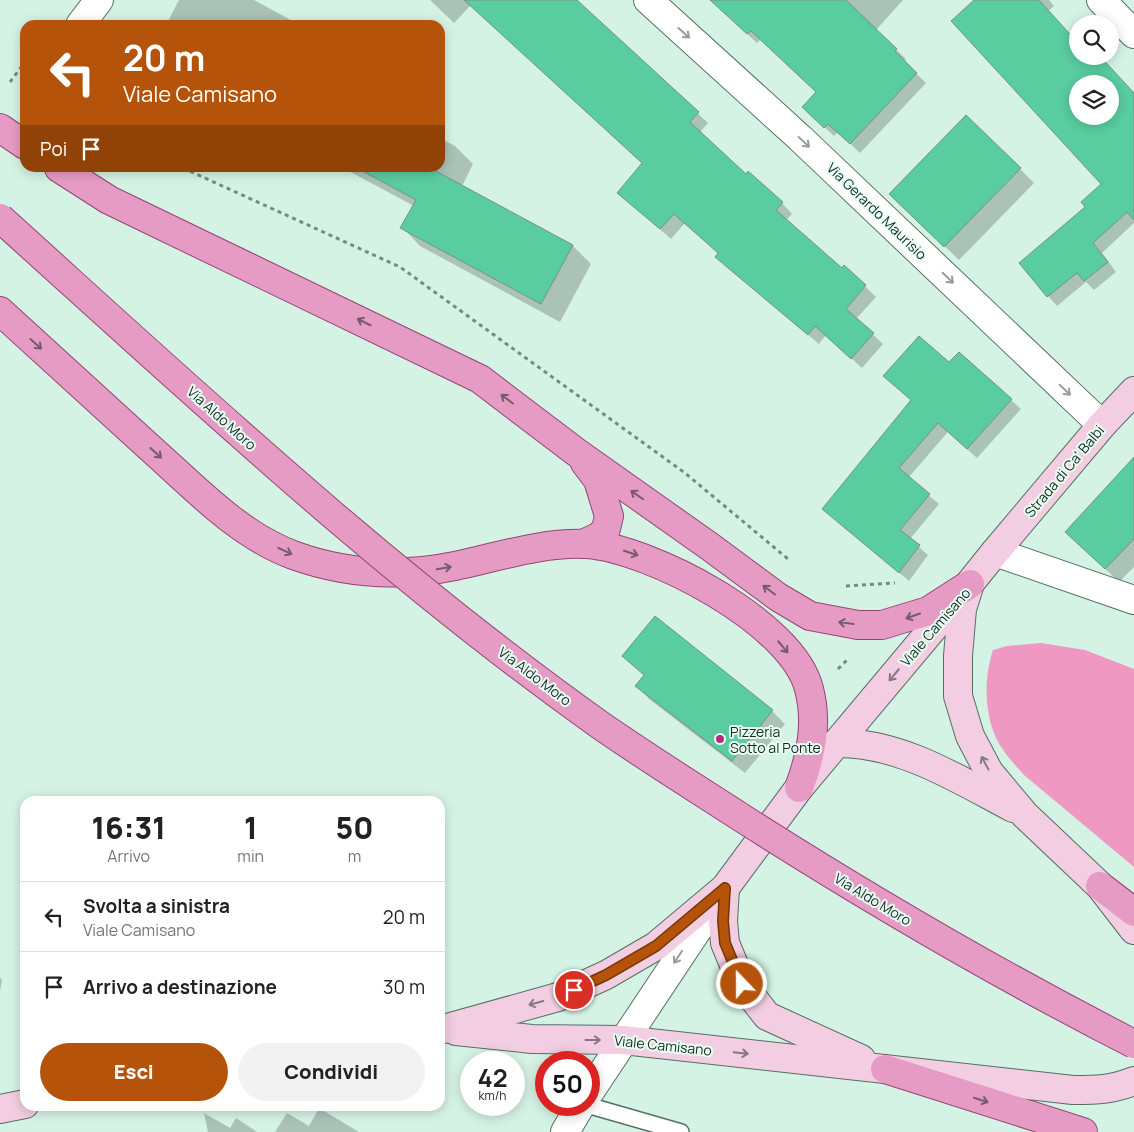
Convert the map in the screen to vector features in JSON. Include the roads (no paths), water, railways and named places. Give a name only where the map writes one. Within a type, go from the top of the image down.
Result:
[{"type":"main road","points":[[0,128],[20,142]]},
{"type":"main road","points":[[65,172],[109,200],[480,379],[576,452],[710,546],[778,598],[810,616],[858,625],[882,625],[928,611],[970,584]]},
{"type":"main road","name":"Via Aldo Moro","points":[[0,218],[301,490],[420,587],[599,724],[670,772],[802,856],[900,915],[1048,999],[1134,1044]]},
{"type":"main road","points":[[0,311],[204,497],[247,530],[289,553],[317,563],[352,570],[388,573],[424,572],[554,546],[583,544],[609,546],[636,554],[672,570],[722,598],[753,618],[774,636],[801,671],[809,686],[813,721],[812,746],[799,788]]},
{"type":"main road","name":"Strada di Ca' Balbi","points":[[970,584],[1102,425],[1134,392]]},
{"type":"main road","points":[[576,452],[598,480],[608,516],[606,529],[600,536],[583,544]]},
{"type":"main road","name":"Viale Camisano","points":[[445,1029],[558,997],[606,975],[656,946],[725,888],[799,788],[970,584]]},
{"type":"main road","name":"Viale Camisano","points":[[970,584],[962,609],[958,656],[958,696],[970,736],[989,772],[1025,815],[1100,886],[1134,930]]},
{"type":"main road","name":"Viale Camisano","points":[[836,743],[854,743],[888,749],[954,776],[1025,815]]},
{"type":"main road","points":[[1100,886],[1134,912]]},
{"type":"main road","name":"Viale Camisano","points":[[725,888],[723,921],[725,943],[742,984],[767,1016],[885,1069]]},
{"type":"main road","name":"Viale Camisano","points":[[445,1030],[532,1039],[623,1040],[1073,1090],[1103,1090],[1116,1088],[1134,1081]]},
{"type":"main road","points":[[885,1069],[1083,1132]]},
{"type":"main road","points":[[0,1109],[20,1105]]},
{"type":"street","points":[[84,20],[99,0]]},
{"type":"street","name":"Via Gerardo Maurisio","points":[[648,0],[800,138],[1102,425]]},
{"type":"street","points":[[1101,0],[1134,34]]},
{"type":"street","points":[[995,552],[1134,600]]},
{"type":"street","points":[[600,1076],[725,888]]},
{"type":"street","points":[[565,1132],[574,1116]]},
{"type":"lane","points":[[600,1109],[681,1132]]},
{"type":"place","name":"Pizzeria Sotto al Ponte","points":[[720,739]]}]
